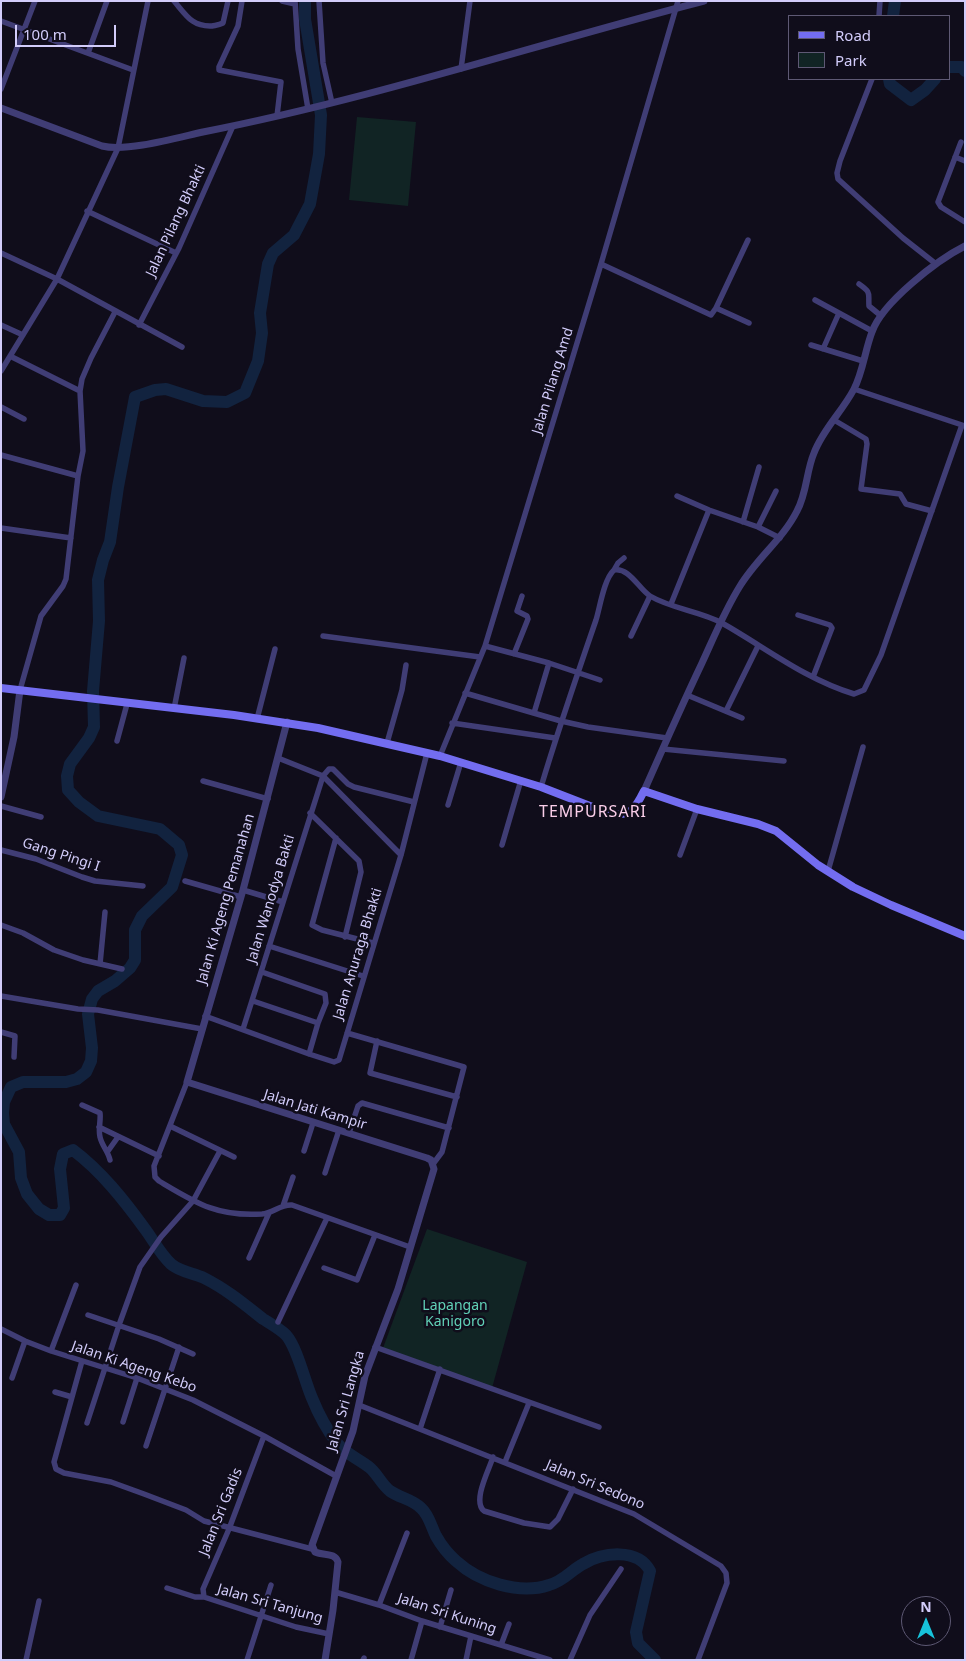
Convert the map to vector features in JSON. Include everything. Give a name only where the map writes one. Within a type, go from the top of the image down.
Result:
[{"type":"main road","points":[[1,688],[287,722],[440,756],[542,786],[608,813],[619,815],[633,810],[644,791],[697,809],[758,824],[776,831],[828,871],[877,899],[965,936]]},
{"type":"street","points":[[1,89],[35,1]]},
{"type":"street","points":[[88,53],[107,1]]},
{"type":"street","points":[[1,371],[57,279],[116,148],[148,1]]},
{"type":"street","points":[[174,1],[191,21],[204,26],[220,25],[223,23],[228,1]]},
{"type":"street","points":[[242,1],[238,26],[219,70],[221,72],[281,82],[277,116]]},
{"type":"street","points":[[282,1],[295,3],[298,49],[310,108]]},
{"type":"street","points":[[319,1],[323,63],[330,103]]},
{"type":"street","points":[[461,69],[470,1]]},
{"type":"street","points":[[1,108],[102,146],[116,148],[233,126],[330,103],[461,69],[676,5],[704,1]]},
{"type":"street","points":[[879,15],[880,1]]},
{"type":"street","name":"Jalan Pilang Amd","points":[[440,756],[485,646],[601,264],[676,5]]},
{"type":"street","points":[[1,20],[133,70]]},
{"type":"street","points":[[872,80],[840,161],[837,173],[838,179],[936,264]]},
{"type":"street","name":"Jalan Pilang Bhakti","points":[[139,325],[176,253],[233,126]]},
{"type":"street","points":[[961,142],[938,202],[941,207],[965,222]]},
{"type":"street","points":[[955,157],[965,160]]},
{"type":"street","points":[[87,211],[176,253]]},
{"type":"street","points":[[601,264],[666,293],[708,315],[714,314],[748,240]]},
{"type":"street","points":[[644,791],[720,622],[747,576],[780,538],[798,510],[817,445],[854,389],[872,331],[880,315],[936,264],[965,246]]},
{"type":"street","points":[[1,253],[57,279],[182,347]]},
{"type":"street","points":[[859,284],[869,292],[869,306],[880,315]]},
{"type":"street","points":[[815,300],[872,331]]},
{"type":"street","points":[[716,308],[749,323]]},
{"type":"street","points":[[1,797],[14,737],[20,690],[41,616],[65,581],[84,442],[80,390],[84,372],[115,312]]},
{"type":"street","points":[[823,348],[840,313]]},
{"type":"street","points":[[1,325],[23,335]]},
{"type":"street","points":[[811,345],[863,361]]},
{"type":"street","points":[[10,356],[80,390]]},
{"type":"street","points":[[614,570],[621,570],[627,574],[650,596],[720,622],[788,665],[854,694],[862,692],[867,687],[882,655],[932,510],[964,425],[854,389]]},
{"type":"street","points":[[1,407],[24,419]]},
{"type":"street","points":[[834,420],[866,439],[861,489],[900,494],[906,504],[932,510]]},
{"type":"street","points":[[1,455],[78,476]]},
{"type":"street","points":[[743,522],[759,466]]},
{"type":"street","points":[[758,527],[776,492]]},
{"type":"street","points":[[676,496],[758,527],[780,538]]},
{"type":"street","points":[[671,604],[709,510]]},
{"type":"street","points":[[1,528],[71,538]]},
{"type":"street","points":[[542,786],[555,738],[609,577],[624,558]]},
{"type":"street","points":[[514,654],[528,619],[527,616],[517,610],[522,596]]},
{"type":"street","points":[[631,636],[650,596]]},
{"type":"street","points":[[798,615],[830,625],[832,628],[813,677]]},
{"type":"street","points":[[322,636],[480,657]]},
{"type":"street","points":[[485,646],[600,680]]},
{"type":"street","points":[[726,711],[758,646]]},
{"type":"street","points":[[257,718],[275,649]]},
{"type":"street","points":[[174,709],[184,658]]},
{"type":"street","points":[[534,714],[549,664]]},
{"type":"street","points":[[386,743],[402,690],[406,665]]},
{"type":"street","points":[[465,693],[561,721],[588,727],[667,738]]},
{"type":"street","points":[[686,695],[742,718]]},
{"type":"street","points":[[117,742],[127,704]]},
{"type":"street","name":"Jalan Ki Ageng Pemanahan","points":[[186,1082],[242,894],[287,722]]},
{"type":"street","points":[[452,723],[555,738]]},
{"type":"street","points":[[828,871],[863,747]]},
{"type":"street","points":[[664,749],[784,761]]},
{"type":"street","name":"Jalan Anuraga Bhakti","points":[[309,1054],[334,1062],[339,1060],[400,855],[427,753]]},
{"type":"street","points":[[278,758],[323,776],[400,855]]},
{"type":"street","points":[[448,805],[461,762]]},
{"type":"street","points":[[323,776],[329,769],[333,769],[348,784],[354,787],[414,802]]},
{"type":"street","name":"Jalan Wanodya Bakti","points":[[244,1029],[323,776]]},
{"type":"street","points":[[502,845],[521,780]]},
{"type":"street","points":[[203,781],[268,799]]},
{"type":"street","points":[[1,806],[41,817]]},
{"type":"street","points":[[680,855],[697,809]]},
{"type":"street","points":[[310,813],[359,861],[361,868],[345,937]]},
{"type":"street","points":[[336,838],[312,923],[316,928],[373,944]]},
{"type":"street","name":"Gang Pingi I","points":[[1,850],[36,859],[95,881],[143,886]]},
{"type":"street","points":[[185,881],[283,902]]},
{"type":"street","points":[[100,964],[105,912]]},
{"type":"street","points":[[1,925],[23,933],[54,950],[122,969]]},
{"type":"street","points":[[269,946],[363,976]]},
{"type":"street","points":[[205,1016],[309,1054],[327,1001],[326,995],[324,992],[262,972]]},
{"type":"street","points":[[1,996],[202,1028]]},
{"type":"street","points":[[253,1001],[318,1023]]},
{"type":"street","points":[[1,1032],[15,1036],[14,1057]]},
{"type":"street","points":[[347,1033],[464,1067],[440,1157],[433,1164]]},
{"type":"street","points":[[378,1042],[369,1071],[371,1074],[457,1097]]},
{"type":"street","points":[[186,1082],[154,1166],[155,1177],[206,1208],[228,1213],[270,1213],[283,1206],[297,1207],[410,1247]]},
{"type":"street","name":"Jalan Jati Kampir","points":[[186,1082],[427,1158],[433,1164]]},
{"type":"street","points":[[348,1133],[358,1106],[362,1103],[449,1128]]},
{"type":"street","points":[[82,1105],[100,1113],[101,1141],[108,1151],[110,1160]]},
{"type":"street","points":[[304,1151],[312,1123]]},
{"type":"street","points":[[170,1126],[234,1157]]},
{"type":"street","points":[[99,1127],[118,1138],[159,1156]]},
{"type":"street","points":[[325,1173],[339,1130]]},
{"type":"street","points":[[108,1151],[118,1138]]},
{"type":"street","points":[[87,1423],[140,1267],[161,1237],[193,1201],[220,1151]]},
{"type":"street","name":"Jalan Sri Langka","points":[[312,1550],[313,1541],[349,1442],[365,1376],[396,1295],[433,1173],[433,1164]]},
{"type":"street","points":[[283,1206],[293,1177]]},
{"type":"street","points":[[249,1258],[270,1213]]},
{"type":"street","points":[[278,1322],[327,1218]]},
{"type":"street","points":[[324,1268],[357,1280],[375,1235]]},
{"type":"street","points":[[51,1351],[76,1285]]},
{"type":"street","points":[[88,1315],[179,1347],[193,1354]]},
{"type":"street","name":"Jalan Ki Ageng Kebo","points":[[1,1330],[51,1351],[137,1378],[193,1400],[264,1436],[336,1476]]},
{"type":"street","points":[[12,1378],[25,1341]]},
{"type":"street","points":[[375,1346],[599,1427]]},
{"type":"street","points":[[146,1446],[179,1347]]},
{"type":"street","points":[[82,1361],[54,1462],[56,1469],[64,1473],[111,1482],[186,1510],[204,1521],[229,1529],[260,1535],[320,1554],[332,1555],[337,1559],[338,1566],[325,1660]]},
{"type":"street","points":[[420,1429],[440,1370]]},
{"type":"street","points":[[123,1422],[137,1378]]},
{"type":"street","points":[[55,1392],[72,1398]]},
{"type":"street","points":[[505,1462],[529,1403]]},
{"type":"street","name":"Jalan Sri Sedono","points":[[359,1405],[644,1519],[724,1569],[726,1577],[724,1591],[698,1660]]},
{"type":"street","name":"Jalan Sri Gadis","points":[[204,1597],[203,1590],[229,1529],[264,1436]]},
{"type":"street","points":[[493,1458],[479,1499],[480,1506],[484,1511],[550,1527],[558,1519],[573,1489]]},
{"type":"street","points":[[379,1604],[407,1533]]},
{"type":"street","points":[[570,1660],[590,1615],[621,1569]]},
{"type":"street","points":[[247,1660],[270,1585]]},
{"type":"street","name":"Jalan Sri Tanjung","points":[[167,1588],[195,1597],[204,1597],[296,1627],[330,1634]]},
{"type":"street","points":[[440,1627],[450,1590]]},
{"type":"street","name":"Jalan Sri Kuning","points":[[335,1592],[379,1604],[440,1627],[548,1659]]},
{"type":"street","points":[[26,1660],[39,1601]]},
{"type":"street","points":[[411,1660],[422,1621]]},
{"type":"street","points":[[501,1645],[509,1624]]},
{"type":"street","points":[[466,1660],[471,1636]]},
{"type":"green space","points":[[357,117],[416,122],[408,206],[349,200]]},
{"type":"green space","name":"Lapangan Kanigoro","points":[[427,1229],[527,1262],[492,1388],[383,1348]]},
{"type":"waterway","points":[[305,1],[305,19],[321,115],[319,154],[310,204],[294,235],[273,253],[268,264],[260,313],[262,333],[258,361],[245,393],[227,402],[203,401],[166,389],[155,390],[135,397],[110,542],[98,580],[99,621],[93,691],[94,727],[89,738],[70,764],[67,776],[68,790],[79,802],[98,816],[160,829],[179,845],[182,855],[172,887],[142,916],[135,930],[135,960],[130,968],[115,981],[98,991],[92,999],[88,1014],[92,1048],[91,1061],[86,1072],[77,1079],[66,1082],[23,1082],[11,1087],[4,1102],[4,1124],[19,1152],[21,1178],[27,1194],[39,1209],[49,1215],[60,1215],[64,1208],[60,1169],[63,1154],[73,1150],[112,1186],[171,1264],[220,1287],[286,1335],[297,1356],[317,1410],[337,1443],[372,1469],[390,1491],[421,1508],[428,1517],[442,1546],[465,1568],[500,1585],[537,1588],[554,1583],[583,1564],[600,1557],[620,1554],[637,1559],[644,1564],[650,1571],[636,1632],[638,1643],[655,1660]]},
{"type":"waterway","points":[[893,15],[895,1]]},
{"type":"waterway","points":[[951,67],[962,67],[965,71]]},
{"type":"waterway","points":[[889,80],[890,84],[911,100],[925,90],[934,80]]},
{"type":"district","name":"TEMPURSARI","points":[[593,812]]}]
